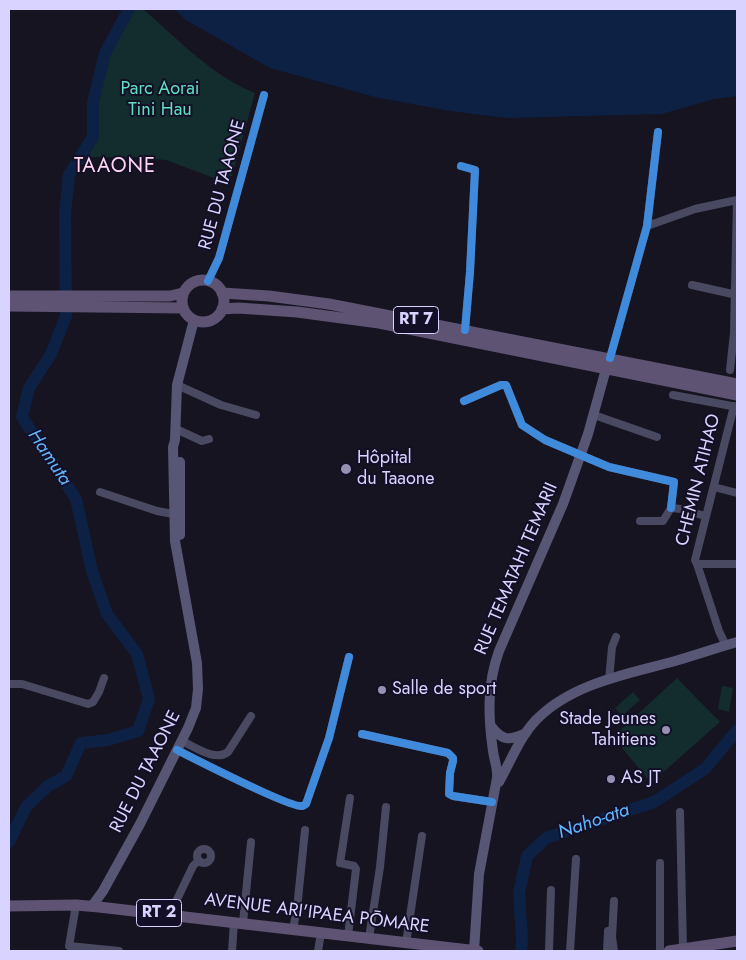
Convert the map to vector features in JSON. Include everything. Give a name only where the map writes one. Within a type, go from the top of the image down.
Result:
[{"type":"main road","points":[[9,296],[71,301],[170,296],[183,293],[192,283],[200,280],[216,285],[222,293],[224,301],[222,309],[211,320],[201,322],[194,320],[186,314],[183,308],[183,293]]},
{"type":"main road","name":"RT 7","points":[[222,293],[329,304],[464,330],[737,394]]},
{"type":"main road","points":[[9,306],[55,301]]},
{"type":"main road","points":[[71,301],[183,308]]},
{"type":"main road","name":"RT 7","points":[[222,309],[238,308],[296,312],[357,319],[608,364],[737,384]]},
{"type":"main road","name":"RUE DU TAAONE","points":[[92,906],[103,891],[140,824],[180,745],[196,708],[198,689],[197,664],[175,541],[177,515],[173,447],[176,429],[177,385],[194,320]]},
{"type":"main road","name":"RUE TEMATAHI TEMARII","points":[[474,951],[479,874],[497,771],[493,753],[489,694],[495,660],[551,534],[581,456],[608,364]]},
{"type":"main road","points":[[494,789],[526,733],[536,720],[564,698],[609,680],[737,642]]},
{"type":"main road","points":[[491,726],[499,735],[507,739],[526,733]]},
{"type":"main road","points":[[497,771],[511,747],[526,733]]},
{"type":"main road","name":"RT 2","points":[[9,906],[92,906]]},
{"type":"main road","name":"AVENUE ARI'IPAEA PŌMARE","points":[[92,906],[368,938],[393,946],[406,943],[478,951]]},
{"type":"main road","points":[[669,951],[714,948],[737,941]]},
{"type":"street","name":"RUE DU TAAONE","points":[[208,281],[219,258],[264,96]]},
{"type":"street","name":"RUE TEMATAHI TEMARII","points":[[608,364],[647,226],[658,132]]},
{"type":"street","points":[[461,166],[475,170],[470,272],[464,330]]},
{"type":"street","points":[[647,226],[694,208],[737,200],[736,295],[730,370]]},
{"type":"street","points":[[692,285],[736,295]]},
{"type":"street","points":[[177,385],[216,403],[256,415]]},
{"type":"street","points":[[464,401],[501,385],[506,385],[522,425],[545,440],[609,467],[674,482],[671,508],[663,521],[640,522]]},
{"type":"street","name":"CHEMIN ATIHAO","points":[[674,394],[736,406],[695,560],[726,646]]},
{"type":"street","points":[[594,415],[658,437]]},
{"type":"street","points":[[176,429],[202,441],[209,439]]},
{"type":"street","points":[[714,487],[737,493]]},
{"type":"street","points":[[100,492],[157,511],[177,515]]},
{"type":"street","points":[[671,508],[706,516]]},
{"type":"street","points":[[698,564],[737,564]]},
{"type":"street","points":[[609,680],[612,647],[616,637]]},
{"type":"street","points":[[180,745],[272,796],[297,805],[302,806],[306,804],[328,738],[349,657]]},
{"type":"street","points":[[9,684],[22,684],[88,704],[93,702],[104,678]]},
{"type":"street","points":[[180,745],[214,755],[223,755],[228,752],[251,716]]},
{"type":"street","points":[[362,734],[448,753],[453,761],[450,773],[449,794],[492,802]]},
{"type":"street","points":[[348,936],[356,868],[340,863],[350,798]]},
{"type":"street","points":[[368,938],[380,868],[386,807]]},
{"type":"street","points":[[680,812],[683,950]]},
{"type":"street","points":[[293,929],[297,909],[305,830]]},
{"type":"street","points":[[406,943],[422,836]]},
{"type":"street","points":[[232,951],[251,842]]},
{"type":"street","points":[[570,951],[576,859]]},
{"type":"street","points":[[170,914],[193,866],[199,860]]},
{"type":"street","points":[[660,863],[660,951]]},
{"type":"street","points":[[549,951],[551,890]]},
{"type":"street","points":[[607,951],[612,901],[614,951]]},
{"type":"street","points":[[76,905],[69,946],[119,951]]},
{"type":"street","points":[[318,951],[320,933]]},
{"type":"green space","name":"Parc Aorai Tini Hau","points":[[134,9],[143,9],[210,67],[239,86],[255,93],[232,176],[214,178],[166,160],[131,157],[89,157],[110,43]]},
{"type":"green space","name":"Stade Jeunes Tahitiens","points":[[677,678],[720,722],[651,783],[613,737]]},
{"type":"green space","points":[[722,686],[733,688],[729,712],[718,709]]},
{"type":"green space","points":[[633,692],[640,700],[622,716],[615,708]]},
{"type":"water","points":[[174,9],[737,9],[737,96],[714,99],[662,114],[506,118],[450,111],[375,97],[270,68],[186,20]]},
{"type":"waterway","name":"Hamuta","points":[[9,842],[26,807],[48,786],[66,776],[81,743],[108,740],[138,731],[149,699],[137,654],[107,614],[92,571],[76,499],[22,417],[29,388],[51,354],[66,316],[65,213],[69,175],[93,137],[93,102],[105,53],[129,9]]},
{"type":"waterway","name":"Naho-ata","points":[[521,951],[519,893],[527,856],[546,838],[654,802],[705,769],[737,730]]},
{"type":"cycle path","points":[[208,281],[219,258],[264,95]]},
{"type":"cycle path","points":[[610,358],[647,226],[658,132]]},
{"type":"cycle path","points":[[461,166],[475,170],[465,330]]},
{"type":"cycle path","points":[[464,401],[501,385],[506,385],[522,425],[545,440],[609,467],[674,482],[671,508]]},
{"type":"cycle path","points":[[177,750],[262,792],[294,805],[303,806],[306,804],[329,738],[349,657]]},
{"type":"cycle path","points":[[362,734],[448,753],[453,758],[449,794],[492,802]]},
{"type":"place","name":"Hôpital du Taaone","points":[[346,469]]},
{"type":"place","name":"Salle de sport","points":[[382,690]]},
{"type":"place","name":"Stade Jeunes Tahitiens","points":[[666,730]]},
{"type":"place","name":"AS JT","points":[[611,779]]},
{"type":"district","name":"TAAONE","points":[[115,167]]}]
